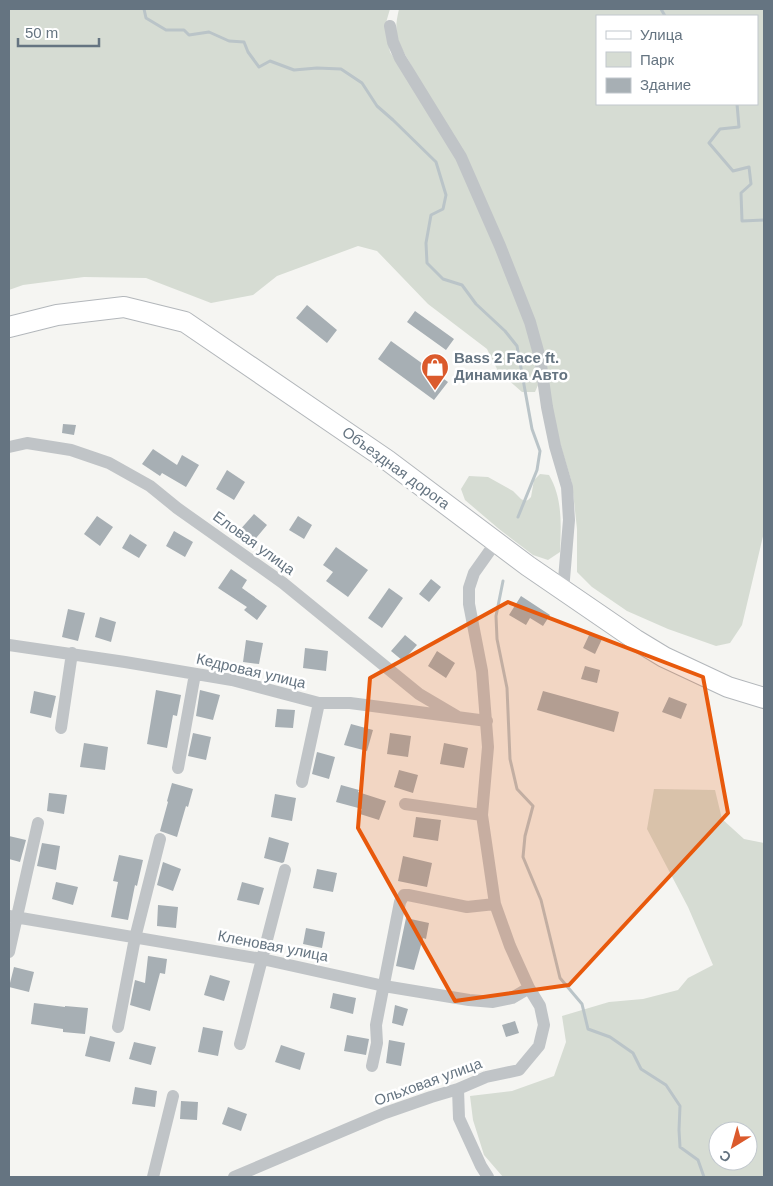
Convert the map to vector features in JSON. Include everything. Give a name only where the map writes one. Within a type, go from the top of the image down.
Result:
[{"type":"main road","name":"Объездная дорога","points":[[9,327],[57,315],[124,306],[185,322],[387,460],[528,566],[636,640],[664,657],[728,687],[764,698]]},
{"type":"street","points":[[390,26],[393,42],[400,58],[461,157],[500,246],[530,322],[540,358],[555,446],[567,487],[569,520],[563,590]]},
{"type":"street","name":"Еловая улица","points":[[9,447],[27,443],[71,450],[109,463],[150,486],[177,508],[282,582],[419,694],[458,717]]},
{"type":"street","name":"Ольховая улица","points":[[234,1177],[263,1171],[385,1113],[486,1077],[519,1070],[539,1046],[544,1025],[540,1006],[529,988],[510,946],[495,904],[482,815],[488,748],[482,671],[469,604],[469,588],[474,573],[496,542]]},
{"type":"street","name":"Кедровая улица","points":[[9,645],[72,653],[232,680],[319,703],[350,703],[486,721]]},
{"type":"street","points":[[61,728],[72,653]]},
{"type":"street","points":[[178,768],[195,674]]},
{"type":"street","points":[[302,782],[319,703]]},
{"type":"street","points":[[405,804],[482,815]]},
{"type":"street","points":[[9,952],[13,917],[38,823]]},
{"type":"street","points":[[118,1027],[135,938],[160,839]]},
{"type":"street","points":[[240,1044],[285,870]]},
{"type":"street","points":[[372,1066],[376,1043],[376,1025],[400,902],[404,895],[467,906],[495,904]]},
{"type":"street","name":"Кленовая улица","points":[[13,917],[262,959],[384,986],[469,1000],[493,1002],[512,998],[529,988]]},
{"type":"street","points":[[458,1088],[459,1118],[488,1177]]},
{"type":"street","points":[[153,1177],[173,1096]]},
{"type":"highlighted area","points":[[508,602],[703,677],[728,813],[569,985],[455,1001],[358,828],[370,678]]},
{"type":"green space","points":[[9,9],[390,9],[385,26],[390,52],[456,153],[523,315],[533,351],[538,385],[535,392],[522,392],[498,371],[487,349],[428,304],[377,251],[358,246],[277,276],[253,295],[211,303],[146,278],[84,277],[23,285],[9,290]]},
{"type":"green space","points":[[399,9],[764,9],[764,532],[742,625],[730,643],[716,646],[668,629],[627,611],[592,587],[577,572],[577,529],[572,483],[556,430],[523,295],[399,43],[396,25]]},
{"type":"green space","points":[[540,474],[549,475],[554,484],[560,512],[560,552],[548,560],[533,555],[499,529],[465,500],[461,489],[469,476],[488,477],[513,491],[525,501],[531,497],[534,480]]},
{"type":"green space","points":[[654,789],[715,790],[722,819],[744,839],[764,843],[764,1177],[503,1177],[484,1155],[473,1120],[470,1096],[512,1091],[554,1076],[566,1042],[562,1016],[609,1002],[643,999],[678,990],[688,978],[713,965],[688,907],[647,829]]},
{"type":"building","points":[[307,305],[337,330],[327,343],[296,318]]},
{"type":"building","points":[[415,311],[454,339],[446,350],[407,322]]},
{"type":"building","points":[[391,341],[448,382],[434,400],[378,359]]},
{"type":"building","points":[[63,424],[76,425],[74,435],[62,433]]},
{"type":"building","points":[[153,449],[177,465],[182,455],[199,465],[186,487],[162,473],[160,476],[142,464]]},
{"type":"building","points":[[227,470],[245,482],[234,500],[216,489]]},
{"type":"building","points":[[254,514],[267,525],[252,543],[238,532]]},
{"type":"building","points":[[97,516],[113,527],[100,546],[84,534]]},
{"type":"building","points":[[298,516],[312,525],[304,539],[289,530]]},
{"type":"building","points":[[174,531],[193,542],[185,557],[166,546]]},
{"type":"building","points":[[130,534],[147,545],[139,558],[122,548]]},
{"type":"building","points":[[336,547],[368,570],[348,597],[326,581],[333,572],[323,565]]},
{"type":"building","points":[[231,569],[247,580],[242,588],[267,606],[257,620],[244,610],[247,607],[218,588]]},
{"type":"building","points":[[431,579],[441,587],[429,602],[419,594]]},
{"type":"building","points":[[389,588],[403,598],[382,628],[368,618]]},
{"type":"building","points":[[521,596],[550,615],[543,626],[530,618],[526,625],[509,615]]},
{"type":"building","points":[[68,609],[85,613],[78,641],[62,637]]},
{"type":"building","points":[[100,617],[116,622],[111,642],[95,637]]},
{"type":"building","points":[[590,633],[602,639],[595,654],[583,648]]},
{"type":"building","points":[[405,635],[417,645],[403,661],[391,651]]},
{"type":"building","points":[[246,640],[263,643],[259,664],[243,662]]},
{"type":"building","points":[[305,648],[328,651],[326,671],[303,668]]},
{"type":"building","points":[[437,651],[455,663],[446,678],[428,666]]},
{"type":"building","points":[[585,666],[600,670],[597,683],[581,679]]},
{"type":"building","points":[[156,690],[181,695],[177,716],[173,715],[167,748],[147,744]]},
{"type":"building","points":[[200,690],[220,695],[213,720],[196,716]]},
{"type":"building","points":[[34,691],[56,696],[51,718],[30,713]]},
{"type":"building","points":[[543,691],[619,712],[614,732],[537,710]]},
{"type":"building","points":[[669,697],[687,704],[681,719],[662,712]]},
{"type":"building","points":[[277,709],[295,710],[293,728],[275,727]]},
{"type":"building","points":[[351,724],[373,730],[367,751],[344,745]]},
{"type":"building","points":[[193,733],[211,737],[206,760],[188,756]]},
{"type":"building","points":[[390,733],[411,736],[408,757],[387,754]]},
{"type":"building","points":[[84,743],[108,747],[105,770],[80,767]]},
{"type":"building","points":[[444,743],[468,748],[464,768],[440,764]]},
{"type":"building","points":[[317,752],[335,757],[329,779],[312,774]]},
{"type":"building","points":[[399,770],[418,775],[413,793],[394,787]]},
{"type":"building","points":[[172,783],[193,789],[177,837],[160,831]]},
{"type":"building","points":[[341,785],[386,801],[379,820],[360,814],[362,809],[336,802]]},
{"type":"building","points":[[49,793],[67,795],[64,814],[47,811]]},
{"type":"building","points":[[275,794],[296,798],[292,821],[271,817]]},
{"type":"building","points":[[416,817],[441,820],[438,841],[413,837]]},
{"type":"building","points":[[9,836],[26,840],[20,862],[9,859]]},
{"type":"building","points":[[269,837],[289,843],[284,862],[264,858]]},
{"type":"building","points":[[42,843],[60,846],[56,870],[37,866]]},
{"type":"building","points":[[119,855],[143,860],[137,886],[135,885],[128,920],[111,917],[118,882],[113,881]]},
{"type":"building","points":[[403,856],[432,863],[427,887],[398,881]]},
{"type":"building","points":[[163,862],[181,869],[173,891],[157,885]]},
{"type":"building","points":[[317,869],[337,873],[333,892],[313,888]]},
{"type":"building","points":[[56,882],[78,887],[73,905],[52,899]]},
{"type":"building","points":[[242,882],[264,888],[259,905],[237,900]]},
{"type":"building","points":[[158,905],[178,907],[176,928],[157,926]]},
{"type":"building","points":[[406,918],[429,923],[426,939],[423,938],[414,970],[396,966]]},
{"type":"building","points":[[306,928],[325,932],[322,948],[303,944]]},
{"type":"building","points":[[148,956],[167,959],[165,974],[160,973],[150,1011],[130,1005],[135,980],[145,983]]},
{"type":"building","points":[[14,967],[34,972],[29,992],[9,987]]},
{"type":"building","points":[[210,975],[230,981],[224,1001],[204,995]]},
{"type":"building","points":[[333,993],[356,998],[353,1014],[330,1008]]},
{"type":"building","points":[[34,1003],[88,1008],[85,1034],[63,1032],[63,1029],[31,1024]]},
{"type":"building","points":[[395,1005],[408,1009],[403,1026],[392,1023]]},
{"type":"building","points":[[515,1021],[519,1033],[506,1037],[502,1025]]},
{"type":"building","points":[[203,1027],[223,1031],[218,1056],[198,1052]]},
{"type":"building","points":[[347,1035],[369,1039],[366,1055],[344,1051]]},
{"type":"building","points":[[90,1036],[115,1042],[110,1062],[85,1056]]},
{"type":"building","points":[[389,1040],[405,1043],[401,1066],[386,1063]]},
{"type":"building","points":[[134,1042],[156,1047],[151,1065],[129,1059]]},
{"type":"building","points":[[281,1045],[305,1053],[300,1070],[275,1062]]},
{"type":"building","points":[[135,1087],[157,1091],[155,1107],[132,1104]]},
{"type":"building","points":[[181,1101],[198,1102],[197,1120],[180,1119]]},
{"type":"building","points":[[228,1107],[247,1114],[241,1131],[222,1124]]},
{"type":"waterway","points":[[144,9],[146,18],[166,30],[184,30],[189,35],[209,32],[229,41],[244,42],[248,52],[259,67],[270,61],[294,70],[317,68],[341,69],[362,83],[377,106],[436,162],[446,195],[443,209],[431,215],[426,243],[427,263],[443,279],[462,285],[476,304],[505,331],[517,346],[532,429],[540,451],[537,470],[518,517]]},
{"type":"waterway","points":[[661,9],[664,15]]},
{"type":"waterway","points":[[737,105],[739,127],[720,129],[709,143],[733,171],[749,167],[751,184],[741,193],[742,221],[764,220]]},
{"type":"waterway","points":[[503,581],[496,616],[497,639],[507,688],[510,759],[517,789],[533,806],[525,836],[523,857],[541,900],[560,978],[582,1004],[588,1029],[610,1037],[633,1053],[641,1069],[666,1085],[680,1106],[680,1147],[698,1160],[704,1177]]},
{"type":"place","name":"Bass 2 Face ft. Динамика Авто","points":[[435,391]]}]
